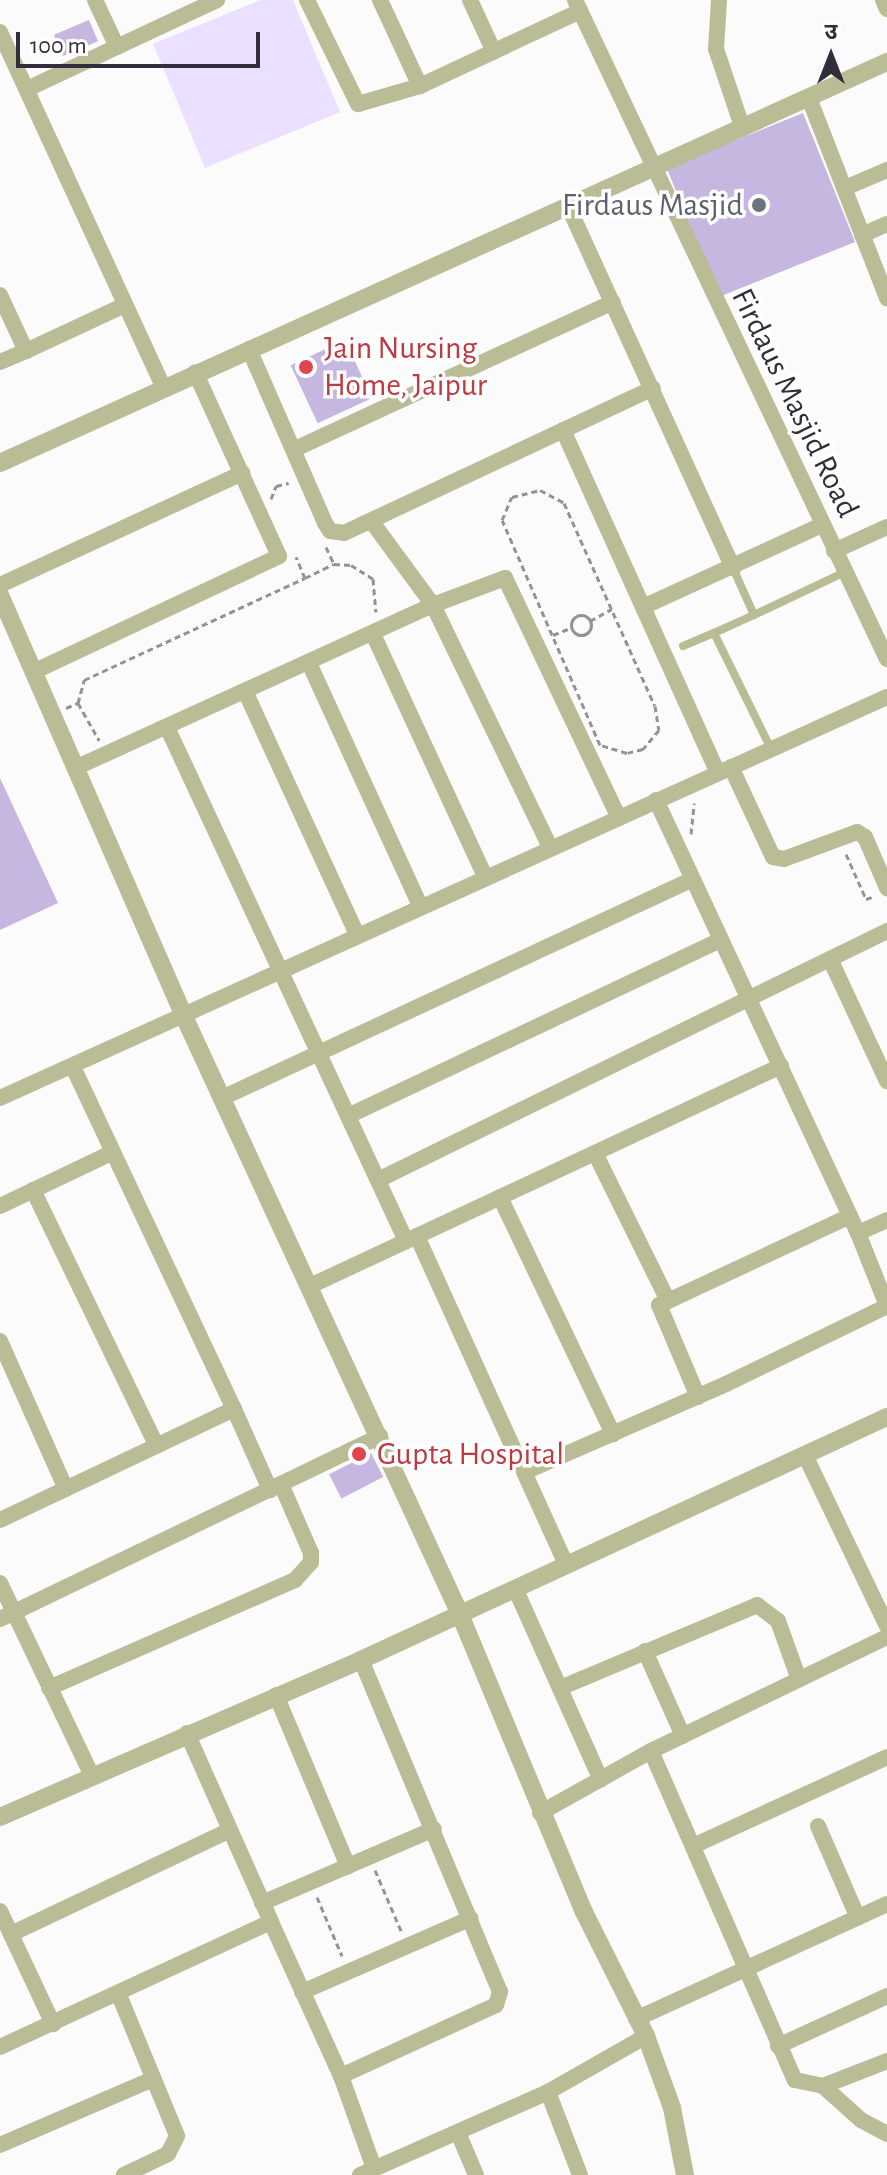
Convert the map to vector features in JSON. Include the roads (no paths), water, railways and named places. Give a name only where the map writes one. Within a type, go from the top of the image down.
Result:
[{"type":"street","points":[[95,0],[117,47]]},
{"type":"street","points":[[27,89],[217,0]]},
{"type":"street","points":[[307,0],[353,100],[364,104],[420,86],[494,52],[578,6],[652,172],[887,658]]},
{"type":"street","points":[[380,0],[420,86]]},
{"type":"street","points":[[470,0],[494,52]]},
{"type":"street","points":[[719,0],[716,49],[743,129]]},
{"type":"street","points":[[883,0],[887,9]]},
{"type":"street","points":[[0,32],[163,387]]},
{"type":"street","points":[[0,463],[195,372],[652,172],[887,62]]},
{"type":"street","points":[[809,98],[887,298]]},
{"type":"street","points":[[845,188],[887,170]]},
{"type":"street","name":"Firdaus Masjid Road","points":[[652,172],[887,658]]},
{"type":"street","points":[[569,208],[733,568]]},
{"type":"street","points":[[862,235],[887,224]]},
{"type":"street","points":[[0,295],[26,351]]},
{"type":"street","points":[[295,449],[613,302]]},
{"type":"street","points":[[0,362],[125,305]]},
{"type":"street","points":[[249,349],[330,531],[344,533],[653,388]]},
{"type":"street","points":[[33,672],[276,561],[277,545],[195,372]]},
{"type":"street","points":[[563,430],[724,770],[773,857],[784,859],[857,832],[865,837],[887,888]]},
{"type":"street","points":[[0,585],[242,473]]},
{"type":"street","points":[[372,522],[433,605],[550,847]]},
{"type":"street","points":[[645,606],[822,525]]},
{"type":"street","points":[[834,551],[887,527]]},
{"type":"street","points":[[75,768],[309,663],[372,628],[505,578],[618,816]]},
{"type":"street","points":[[0,595],[182,1012],[459,1612],[540,1813],[646,2036],[676,2121],[685,2175]]},
{"type":"street","points":[[372,628],[485,876]]},
{"type":"street","points":[[309,663],[420,905]]},
{"type":"street","points":[[245,691],[357,934]]},
{"type":"street","points":[[0,1098],[73,1067],[182,1012],[887,697]]},
{"type":"street","points":[[167,727],[378,1180],[412,1238],[527,1471],[566,1565]]},
{"type":"street","points":[[527,1471],[698,1397],[887,1306],[858,1233],[656,800]]},
{"type":"street","points":[[222,1098],[693,879]]},
{"type":"street","points":[[378,1180],[750,1002],[887,931]]},
{"type":"street","points":[[348,1116],[721,940]]},
{"type":"street","points":[[830,959],[887,1081]]},
{"type":"street","points":[[310,1286],[781,1066]]},
{"type":"street","points":[[49,1688],[295,1580],[311,1562],[311,1553],[234,1409],[73,1067]]},
{"type":"street","points":[[0,1206],[113,1152]]},
{"type":"street","points":[[595,1153],[668,1301]]},
{"type":"street","points":[[33,1190],[157,1446]]},
{"type":"street","points":[[500,1197],[613,1434]]},
{"type":"street","points":[[698,1397],[659,1305],[850,1216]]},
{"type":"street","points":[[858,1233],[887,1220]]},
{"type":"street","points":[[0,1341],[66,1489]]},
{"type":"street","points":[[0,1520],[234,1409]]},
{"type":"street","points":[[1,1814],[361,1660],[459,1612],[887,1417]]},
{"type":"street","points":[[7,1616],[380,1436]]},
{"type":"street","points":[[805,1455],[887,1626]]},
{"type":"street","points":[[0,1583],[7,1616],[49,1688],[91,1774]]},
{"type":"street","points":[[515,1588],[601,1780]]},
{"type":"street","points":[[560,1688],[757,1605],[778,1621],[798,1677]]},
{"type":"street","points":[[540,1813],[651,1751],[798,1677],[887,1637]]},
{"type":"street","points":[[645,1651],[683,1736]]},
{"type":"street","points":[[341,2076],[496,2005],[497,1975],[361,1660]]},
{"type":"street","points":[[276,1695],[348,1866]]},
{"type":"street","points":[[187,1733],[341,2076],[367,2171],[459,2135],[548,2092],[646,2036]]},
{"type":"street","points":[[651,1751],[795,2080],[823,2086],[861,2120],[887,2134]]},
{"type":"street","points":[[693,1846],[887,1757]]},
{"type":"street","points":[[818,1826],[858,1918]]},
{"type":"street","points":[[262,1903],[434,1829]]},
{"type":"street","points":[[11,1934],[230,1830]]},
{"type":"street","points":[[636,2019],[887,1904]]},
{"type":"street","points":[[0,1911],[53,2024]]},
{"type":"street","points":[[302,1992],[471,1918]]},
{"type":"street","points":[[0,2047],[119,1995],[271,1922]]},
{"type":"street","points":[[119,1995],[177,2136],[176,2145],[168,2154],[124,2175]]},
{"type":"street","points":[[778,2046],[887,1996]]},
{"type":"street","points":[[823,2086],[887,2061]]},
{"type":"street","points":[[0,2145],[153,2079]]},
{"type":"street","points":[[548,2092],[580,2175]]},
{"type":"street","points":[[459,2135],[476,2175]]},
{"type":"lane","points":[[733,568],[754,615]]},
{"type":"lane","points":[[683,646],[845,572]]},
{"type":"lane","points":[[714,633],[771,749]]},
{"type":"place","name":"Firdaus Masjid","points":[[759,205]]},
{"type":"place","name":"Jain Nursing Home, Jaipur","points":[[306,367]]},
{"type":"place","name":"Gupta Hospital","points":[[359,1454]]}]
